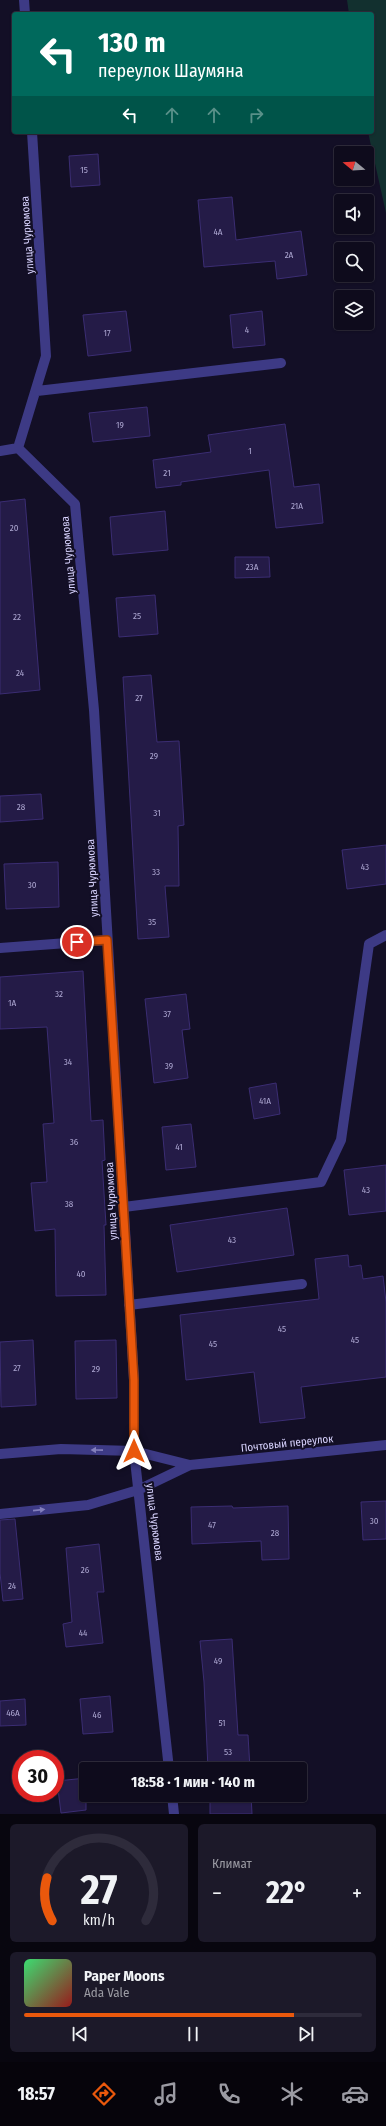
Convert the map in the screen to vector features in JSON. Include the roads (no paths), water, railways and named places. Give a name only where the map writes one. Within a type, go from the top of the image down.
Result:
[{"type":"street","points":[[24,0],[25,12]]},
{"type":"street","name":"улица Чурюмова","points":[[32,134],[46,356],[37,391],[18,448],[75,504],[94,710],[134,1380],[134,1451],[148,1558],[168,1762]]},
{"type":"street","points":[[37,391],[281,363]]},
{"type":"street","points":[[0,451],[18,448]]},
{"type":"street","points":[[124,1207],[321,1182],[341,1140],[369,944],[386,935]]},
{"type":"street","points":[[0,948],[107,940]]},
{"type":"street","points":[[129,1305],[302,1284]]},
{"type":"street","name":"Почтовый переулок","points":[[0,1514],[88,1505],[138,1490],[190,1465],[386,1445]]},
{"type":"street","name":"Почтовый переулок","points":[[0,1454],[61,1449],[134,1451],[190,1465]]},
{"type":"street","points":[[173,1802],[174,1814]]}]
